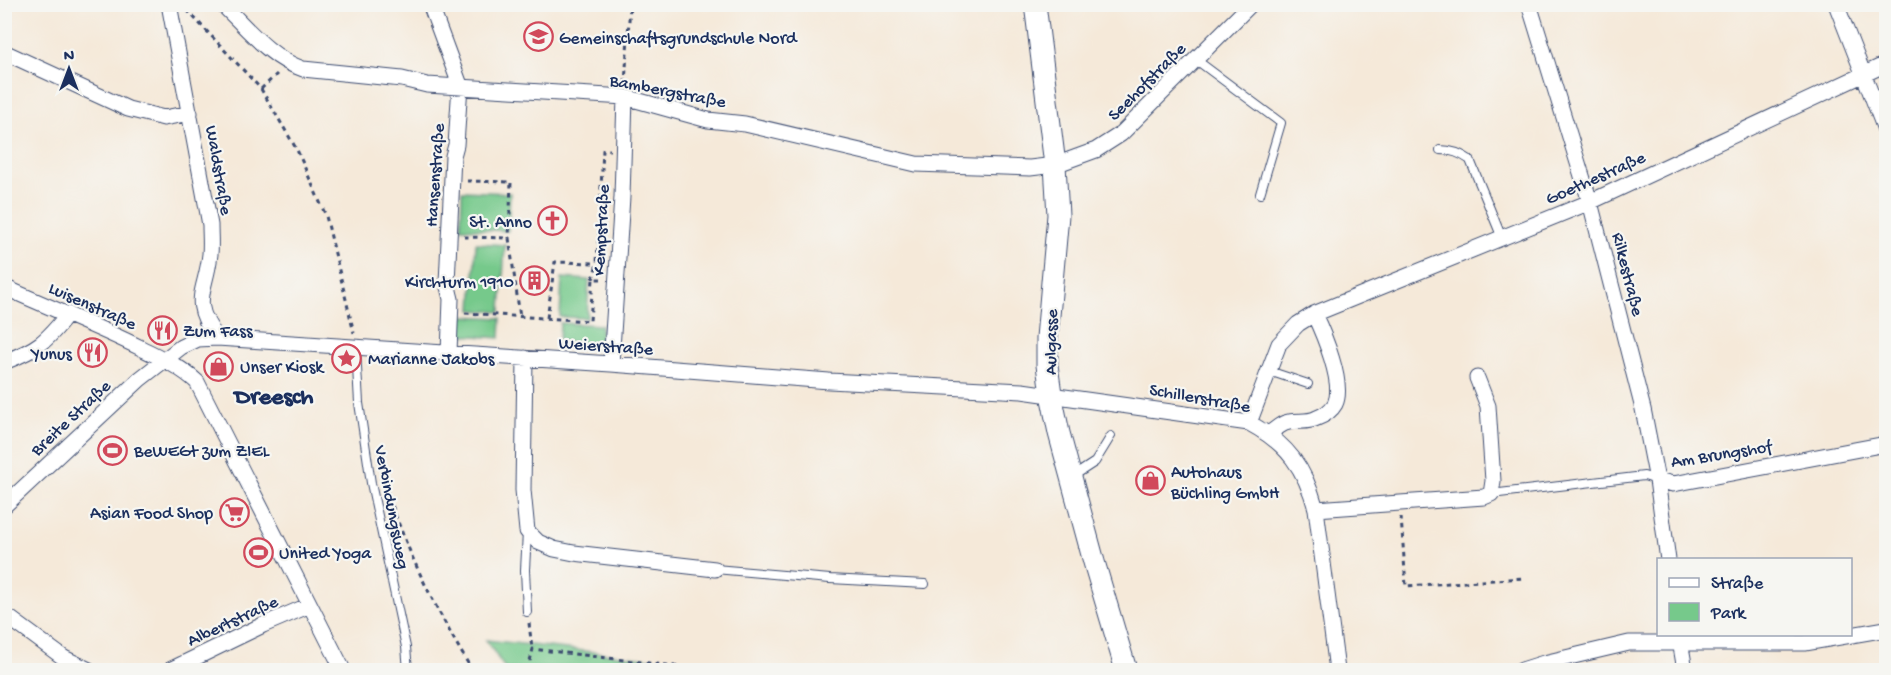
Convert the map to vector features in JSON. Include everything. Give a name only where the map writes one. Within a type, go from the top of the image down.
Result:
[{"type":"main road","name":"Aulgasse","points":[[1035,4],[1055,165],[1058,214],[1047,338],[1047,364],[1051,394],[1071,477],[1126,670]]},
{"type":"street","name":"Waldstraße","points":[[169,4],[210,225],[210,254],[202,284],[201,311],[217,338]]},
{"type":"street","name":"Bambergstraße","points":[[222,4],[276,57],[287,64],[303,69],[402,79],[427,85],[625,97],[708,120],[745,124],[916,164],[1030,168],[1055,165]]},
{"type":"street","name":"Hansenstraße","points":[[430,4],[460,86],[447,283],[451,299],[449,353]]},
{"type":"street","name":"Seehofstraße","points":[[1055,165],[1096,150],[1121,134],[1251,4]]},
{"type":"street","name":"Rilkestraße","points":[[1528,4],[1590,202],[1643,409],[1657,480],[1668,558]]},
{"type":"street","points":[[1836,4],[1887,132]]},
{"type":"street","points":[[4,52],[129,109],[164,118],[190,113]]},
{"type":"street","name":"Goethestraße","points":[[1249,423],[1279,344],[1298,324],[1314,314],[1590,202],[1887,64]]},
{"type":"street","name":"Kempstraße","points":[[611,364],[625,97]]},
{"type":"street","name":"Luisenstraße","points":[[4,287],[68,314],[165,360],[190,375],[197,382],[343,670]]},
{"type":"street","points":[[4,363],[48,340],[68,314]]},
{"type":"street","points":[[1269,434],[1289,422],[1316,419],[1330,412],[1336,403],[1338,395],[1332,360],[1314,314]]},
{"type":"street","name":"Weierstraße","points":[[165,360],[188,343],[198,339],[217,338],[830,381],[1051,394]]},
{"type":"street","points":[[525,358],[523,490],[527,531],[538,542],[574,554],[715,569]]},
{"type":"street","name":"Breite Straße","points":[[4,506],[140,379],[165,360]]},
{"type":"street","points":[[1316,509],[1484,497],[1491,494],[1493,481],[1488,406],[1477,378]]},
{"type":"street","name":"Schillerstraße","points":[[1051,394],[1249,423],[1269,434],[1301,470],[1316,509],[1337,670]]},
{"type":"street","name":"Am Brungshof","points":[[1657,480],[1673,484],[1887,444]]},
{"type":"street","name":"Albertstraße","points":[[170,670],[310,605]]},
{"type":"street","points":[[10,619],[64,658],[89,670]]},
{"type":"street","points":[[1852,634],[1887,628]]},
{"type":"street","points":[[1522,670],[1629,643],[1679,639],[1805,643],[1843,636]]},
{"type":"street","points":[[1679,639],[1685,670]]},
{"type":"lane","points":[[1195,59],[1281,123],[1260,194]]},
{"type":"lane","points":[[1440,150],[1450,150],[1470,160],[1502,238]]},
{"type":"lane","name":"Verbindungsweg","points":[[356,349],[359,403],[370,471],[406,648],[408,670]]},
{"type":"lane","points":[[1269,371],[1308,384]]},
{"type":"lane","points":[[1071,477],[1095,462],[1111,436]]},
{"type":"lane","name":"Am Brungshof","points":[[1491,494],[1644,476],[1657,480]]},
{"type":"lane","points":[[527,531],[525,570],[527,612]]},
{"type":"lane","points":[[715,569],[925,584]]},
{"type":"path","points":[[181,4],[261,89],[297,150],[326,216],[351,316],[356,349]]},
{"type":"path","points":[[625,97],[630,4]]},
{"type":"path","points":[[261,89],[287,64]]},
{"type":"path","points":[[451,312],[590,321],[593,279],[597,263],[603,150],[623,150]]},
{"type":"path","points":[[452,180],[511,182],[509,238],[520,317]]},
{"type":"path","points":[[450,236],[509,238]]},
{"type":"path","points":[[547,318],[555,262],[597,263]]},
{"type":"path","points":[[593,279],[617,280]]},
{"type":"path","points":[[384,480],[404,539],[420,575],[446,627],[472,670]]},
{"type":"path","points":[[1400,503],[1406,586],[1524,578]]},
{"type":"path","points":[[527,612],[532,649],[531,670]]},
{"type":"path","points":[[532,649],[707,670]]},
{"type":"path","points":[[653,664],[654,670]]},
{"type":"green space","points":[[462,191],[510,193],[508,231],[461,228]]},
{"type":"green space","points":[[476,243],[505,245],[501,312],[472,310]]},
{"type":"green space","points":[[562,278],[589,280],[587,318],[560,317]]},
{"type":"green space","points":[[462,316],[501,318],[500,338],[461,335]]},
{"type":"green space","points":[[560,323],[601,325],[600,344],[559,341]]},
{"type":"green space","points":[[486,640],[753,670],[506,670]]},
{"type":"place","name":"Gemeinschaftsgrundschule Nord","points":[[538,37]]},
{"type":"place","name":"St. Anno","points":[[553,221]]},
{"type":"place","name":"Kirchturm 1910","points":[[535,281]]},
{"type":"place","name":"Zum Fass","points":[[162,330]]},
{"type":"place","name":"Yunus","points":[[93,353]]},
{"type":"place","name":"Marianne Jakobs","points":[[347,358]]},
{"type":"place","name":"Unser Kiosk","points":[[219,366]]},
{"type":"place","name":"BeWEGt zum ZIEL","points":[[113,450]]},
{"type":"place","name":"Autohaus Büchling GmbH","points":[[1150,481]]},
{"type":"place","name":"Asian Food Shop","points":[[234,512]]},
{"type":"place","name":"United Yoga","points":[[258,552]]},
{"type":"district","name":"Dreesch","points":[[274,395]]}]
